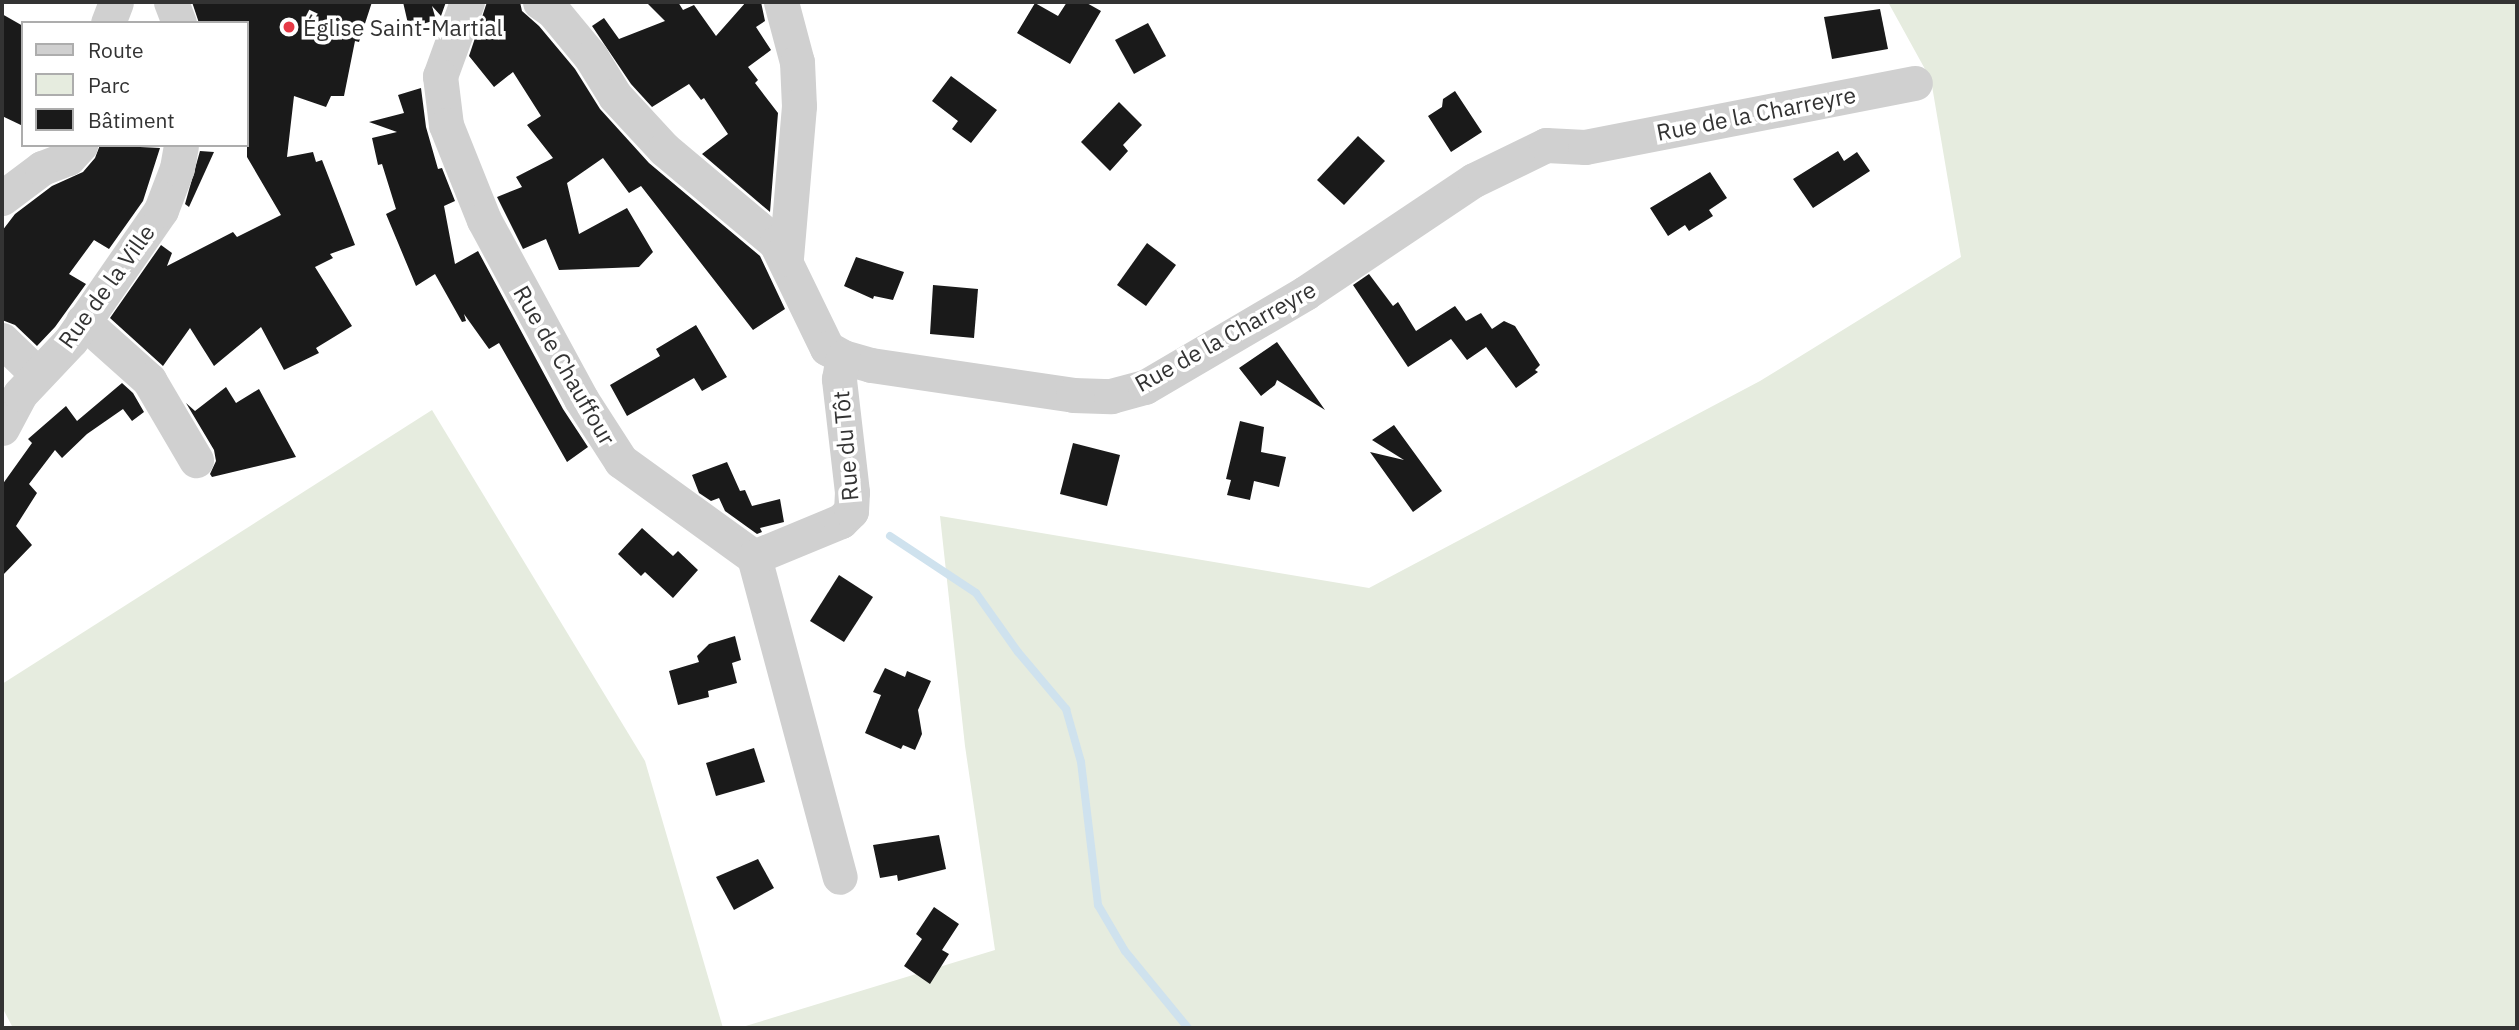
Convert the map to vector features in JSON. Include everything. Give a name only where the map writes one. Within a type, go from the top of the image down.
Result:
[{"type":"street","points":[[109,21],[116,2]]},
{"type":"street","points":[[171,2],[177,21]]},
{"type":"street","name":"Rue de Chauffour","points":[[467,2],[440,76],[446,125],[484,220],[581,399],[621,461],[754,557]]},
{"type":"street","name":"Rue de la Charreyre","points":[[540,2],[553,11],[591,57],[615,96],[664,149],[776,243],[786,258],[827,348],[843,357],[871,365],[1073,395],[1111,396],[1145,387],[1306,293],[1475,180],[1546,145],[1585,147],[1914,83]]},
{"type":"street","points":[[781,2],[797,62],[799,106],[786,258]]},
{"type":"street","points":[[2,198],[41,168],[68,158],[78,147]]},
{"type":"street","name":"Rue de la Ville","points":[[4,418],[37,373],[71,340],[161,210],[177,168],[181,147]]},
{"type":"street","points":[[83,321],[149,380],[196,460]]},
{"type":"street","points":[[2,340],[37,373]]},
{"type":"street","name":"Rue du Tôt","points":[[754,557],[841,521],[851,512],[852,492],[839,379],[843,357]]},
{"type":"street","points":[[754,557],[840,877]]},
{"type":"green space","points":[[1888,2],[2517,2],[2517,1028],[739,1028],[995,950],[965,746],[940,516],[1369,588],[1760,381],[1961,257],[1931,80]]},
{"type":"green space","points":[[432,410],[645,761],[723,1028],[13,1028],[2,1007],[2,684]]},
{"type":"building","points":[[192,2],[372,2],[359,42],[355,41],[344,96],[331,96],[326,107],[294,96],[287,157],[313,152],[316,162],[322,160],[355,245],[330,254],[333,258],[315,267],[352,326],[316,348],[319,353],[284,370],[261,327],[214,366],[190,328],[163,366],[110,318],[161,245],[172,253],[167,266],[233,232],[237,237],[281,215],[247,157],[248,21],[198,21]]},
{"type":"building","points":[[403,2],[446,2],[441,16],[432,6],[436,20],[409,28]]},
{"type":"building","points":[[487,2],[520,2],[522,11],[539,26],[575,69],[600,109],[649,163],[760,256],[785,309],[753,330],[641,186],[629,193],[603,158],[567,183],[579,234],[627,208],[653,252],[639,267],[559,270],[546,239],[523,249],[497,197],[522,187],[516,177],[553,158],[527,125],[541,116],[513,72],[494,87],[469,56]]},
{"type":"building","points":[[646,2],[678,2],[683,10],[694,5],[716,36],[746,2],[761,2],[765,21],[756,27],[771,50],[748,67],[758,80],[755,83],[778,113],[770,212],[702,154],[728,134],[704,98],[701,100],[689,84],[652,107],[631,84],[592,26],[604,18],[619,39],[665,21]]},
{"type":"building","points":[[1067,2],[1085,2],[1101,11],[1070,64],[1017,33],[1035,3],[1058,16]]},
{"type":"building","points":[[1880,9],[1888,49],[1832,59],[1824,17]]},
{"type":"building","points":[[2,14],[21,25],[21,125],[2,116]]},
{"type":"building","points":[[1148,23],[1166,56],[1134,74],[1115,40]]},
{"type":"building","points":[[951,76],[997,110],[971,143],[952,129],[958,121],[932,101]]},
{"type":"building","points":[[421,88],[426,127],[438,169],[442,168],[455,201],[444,206],[455,264],[478,251],[563,409],[588,447],[567,462],[499,343],[489,349],[464,314],[466,321],[462,322],[435,274],[416,286],[386,214],[396,209],[382,164],[378,165],[372,138],[397,132],[369,122],[404,113],[398,95]]},
{"type":"building","points":[[1455,91],[1482,132],[1451,152],[1428,116],[1442,107],[1443,99]]},
{"type":"building","points":[[1119,102],[1142,125],[1123,145],[1128,151],[1110,171],[1081,142]]},
{"type":"building","points":[[1358,136],[1385,161],[1344,205],[1317,180]]},
{"type":"building","points":[[99,147],[160,148],[143,201],[109,249],[94,240],[69,274],[86,284],[55,327],[37,346],[15,325],[2,320],[2,231],[15,214],[52,186],[83,172],[95,158]]},
{"type":"building","points":[[200,151],[214,152],[189,207],[185,204]]},
{"type":"building","points":[[1838,151],[1844,161],[1857,152],[1870,171],[1813,208],[1793,179]]},
{"type":"building","points":[[1710,172],[1727,198],[1709,210],[1713,216],[1689,231],[1685,225],[1668,236],[1650,208]]},
{"type":"building","points":[[1147,243],[1176,265],[1146,306],[1117,285]]},
{"type":"building","points":[[856,257],[904,272],[893,300],[874,296],[873,299],[844,286]]},
{"type":"building","points":[[1369,274],[1393,306],[1398,302],[1416,331],[1455,306],[1466,321],[1481,313],[1492,329],[1504,321],[1515,326],[1540,365],[1535,370],[1538,372],[1516,388],[1486,347],[1467,360],[1451,339],[1408,367],[1353,285]]},
{"type":"building","points":[[933,285],[978,289],[974,338],[930,334]]},
{"type":"building","points":[[696,325],[727,377],[702,391],[694,378],[627,416],[610,385],[660,356],[656,349]]},
{"type":"building","points":[[1277,342],[1325,410],[1277,380],[1275,385],[1261,396],[1239,368]]},
{"type":"building","points":[[122,383],[133,393],[144,412],[132,421],[123,409],[87,434],[62,458],[55,450],[29,484],[37,493],[16,526],[32,545],[2,576],[2,485],[32,443],[28,439],[66,406],[77,421]]},
{"type":"building","points":[[226,387],[236,403],[259,389],[296,457],[212,477],[210,474],[216,461],[214,450],[186,403],[195,411]]},
{"type":"building","points":[[1240,421],[1264,427],[1261,452],[1286,457],[1279,487],[1254,481],[1250,500],[1227,495],[1231,480],[1226,479]]},
{"type":"building","points":[[1394,425],[1442,491],[1413,512],[1370,452],[1404,460],[1372,440]]},
{"type":"building","points":[[1073,443],[1120,455],[1107,506],[1060,494]]},
{"type":"building","points":[[727,462],[740,491],[745,490],[752,506],[780,499],[784,522],[760,528],[762,532],[757,534],[725,511],[719,498],[711,501],[699,493],[692,475]]},
{"type":"building","points":[[642,528],[673,556],[678,551],[698,570],[673,598],[645,572],[641,576],[618,554]]},
{"type":"building","points":[[839,575],[873,597],[844,642],[810,621]]},
{"type":"building","points":[[735,636],[741,660],[732,663],[737,683],[708,691],[709,697],[678,705],[669,671],[699,662],[697,656],[709,644]]},
{"type":"building","points":[[885,668],[905,677],[907,671],[931,681],[918,710],[922,734],[915,750],[903,745],[901,749],[865,733],[881,695],[873,692]]},
{"type":"building","points":[[754,748],[765,782],[716,796],[706,763]]},
{"type":"building","points":[[939,835],[946,869],[898,881],[897,875],[880,878],[873,845]]},
{"type":"building","points":[[758,859],[774,888],[734,910],[716,877]]},
{"type":"building","points":[[934,907],[959,924],[942,950],[949,954],[930,984],[904,966],[922,939],[916,934]]},
{"type":"waterway","points":[[890,536],[976,593],[1018,652],[1066,709],[1081,762],[1098,905],[1125,951],[1188,1028]]},
{"type":"place","name":"Église Saint-Martial","points":[[289,27]]}]
